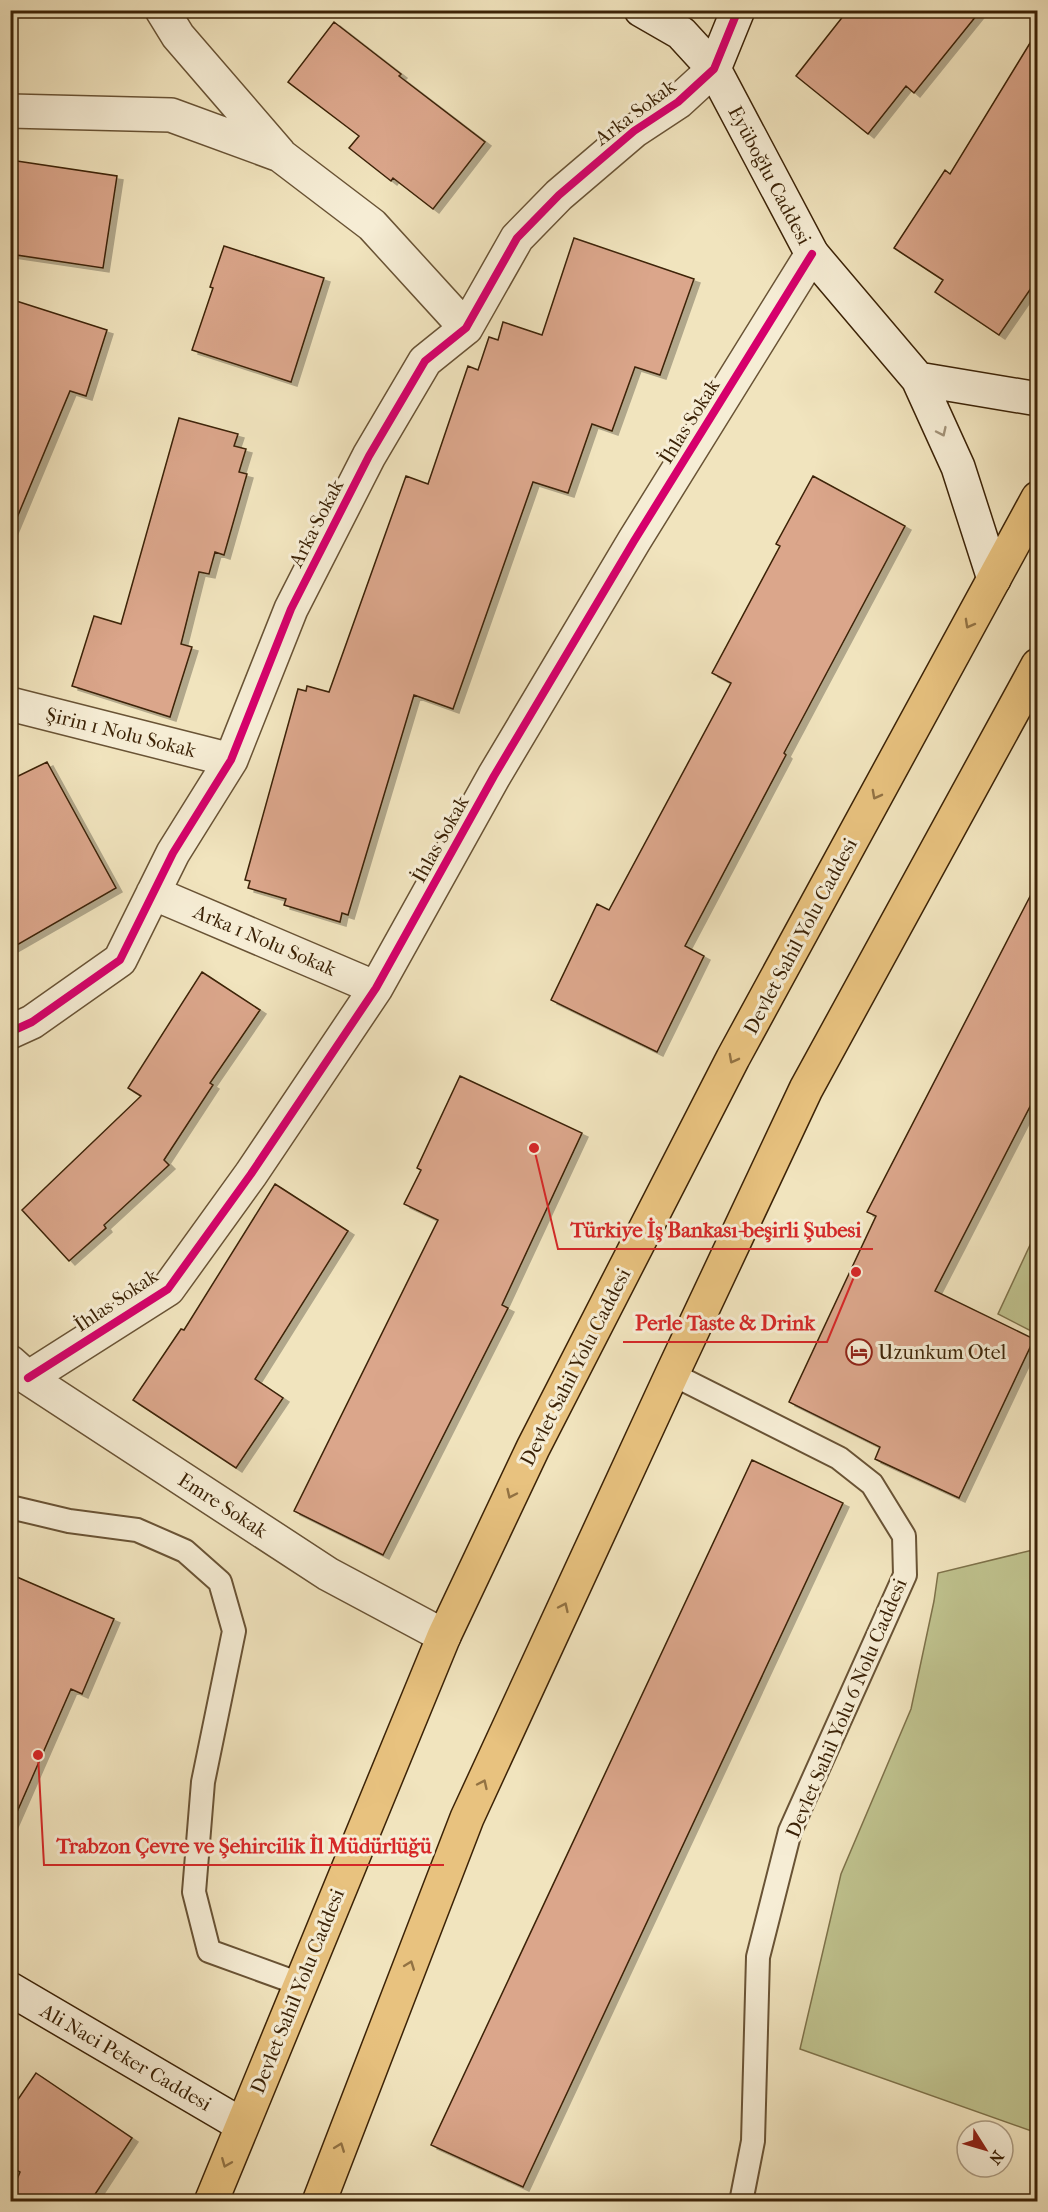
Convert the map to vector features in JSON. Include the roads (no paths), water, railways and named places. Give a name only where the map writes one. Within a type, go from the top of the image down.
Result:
[{"type":"main road","name":"Devlet Sahil Yolu Caddesi","points":[[211,2202],[444,1636],[533,1448],[733,1059],[1038,498]]},
{"type":"main road","points":[[319,2202],[467,1818],[672,1374],[806,1089],[1038,665]]},
{"type":"street","points":[[162,10],[178,36],[280,155],[372,225],[466,328]]},
{"type":"street","name":"Eyüboğlu Caddesi","points":[[640,10],[681,33],[714,69],[812,254],[918,379],[958,466],[994,579]]},
{"type":"street","points":[[714,69],[738,10]]},
{"type":"street","name":"Arka Sokak","points":[[10,1032],[32,1022],[120,960],[173,853],[231,760],[291,609],[369,456],[425,361],[466,328],[517,238],[559,195],[634,131],[678,102],[714,69]]},
{"type":"street","points":[[10,111],[171,115],[280,155]]},
{"type":"street","name":"İhlas Sokak","points":[[19,1370],[168,1289],[251,1174],[376,988],[494,776],[634,541],[812,254]]},
{"type":"street","points":[[918,379],[1038,399]]},
{"type":"street","name":"Şirin 1 Nolu Sokak","points":[[10,704],[231,760]]},
{"type":"street","name":"Arka 1 Nolu Sokak","points":[[153,892],[376,988]]},
{"type":"street","name":"Emre Sokak","points":[[19,1370],[328,1574],[444,1636]]},
{"type":"street","name":"Ali Naci Peker Caddesi","points":[[10,1989],[242,2125]]},
{"type":"lane","name":"Devlet Sahil Yolu 6 Nolu Caddesi","points":[[672,1374],[839,1458],[872,1484],[904,1536],[905,1575],[790,1831],[758,1957],[753,2141],[741,2202]]},
{"type":"lane","points":[[10,1507],[69,1521],[137,1530],[185,1551],[220,1582],[234,1631],[203,1782],[194,1892],[209,1951],[300,1984]]},
{"type":"place","name":"Türkiye İş Bankası-beşirli Şubesi","points":[[534,1148]]},
{"type":"place","name":"Perle Taste & Drink","points":[[856,1272]]},
{"type":"place","name":"Uzunkum Otel","points":[[859,1352]]},
{"type":"place","name":"Trabzon Çevre ve Şehircilik İl Müdürlüğü","points":[[38,1755]]}]
